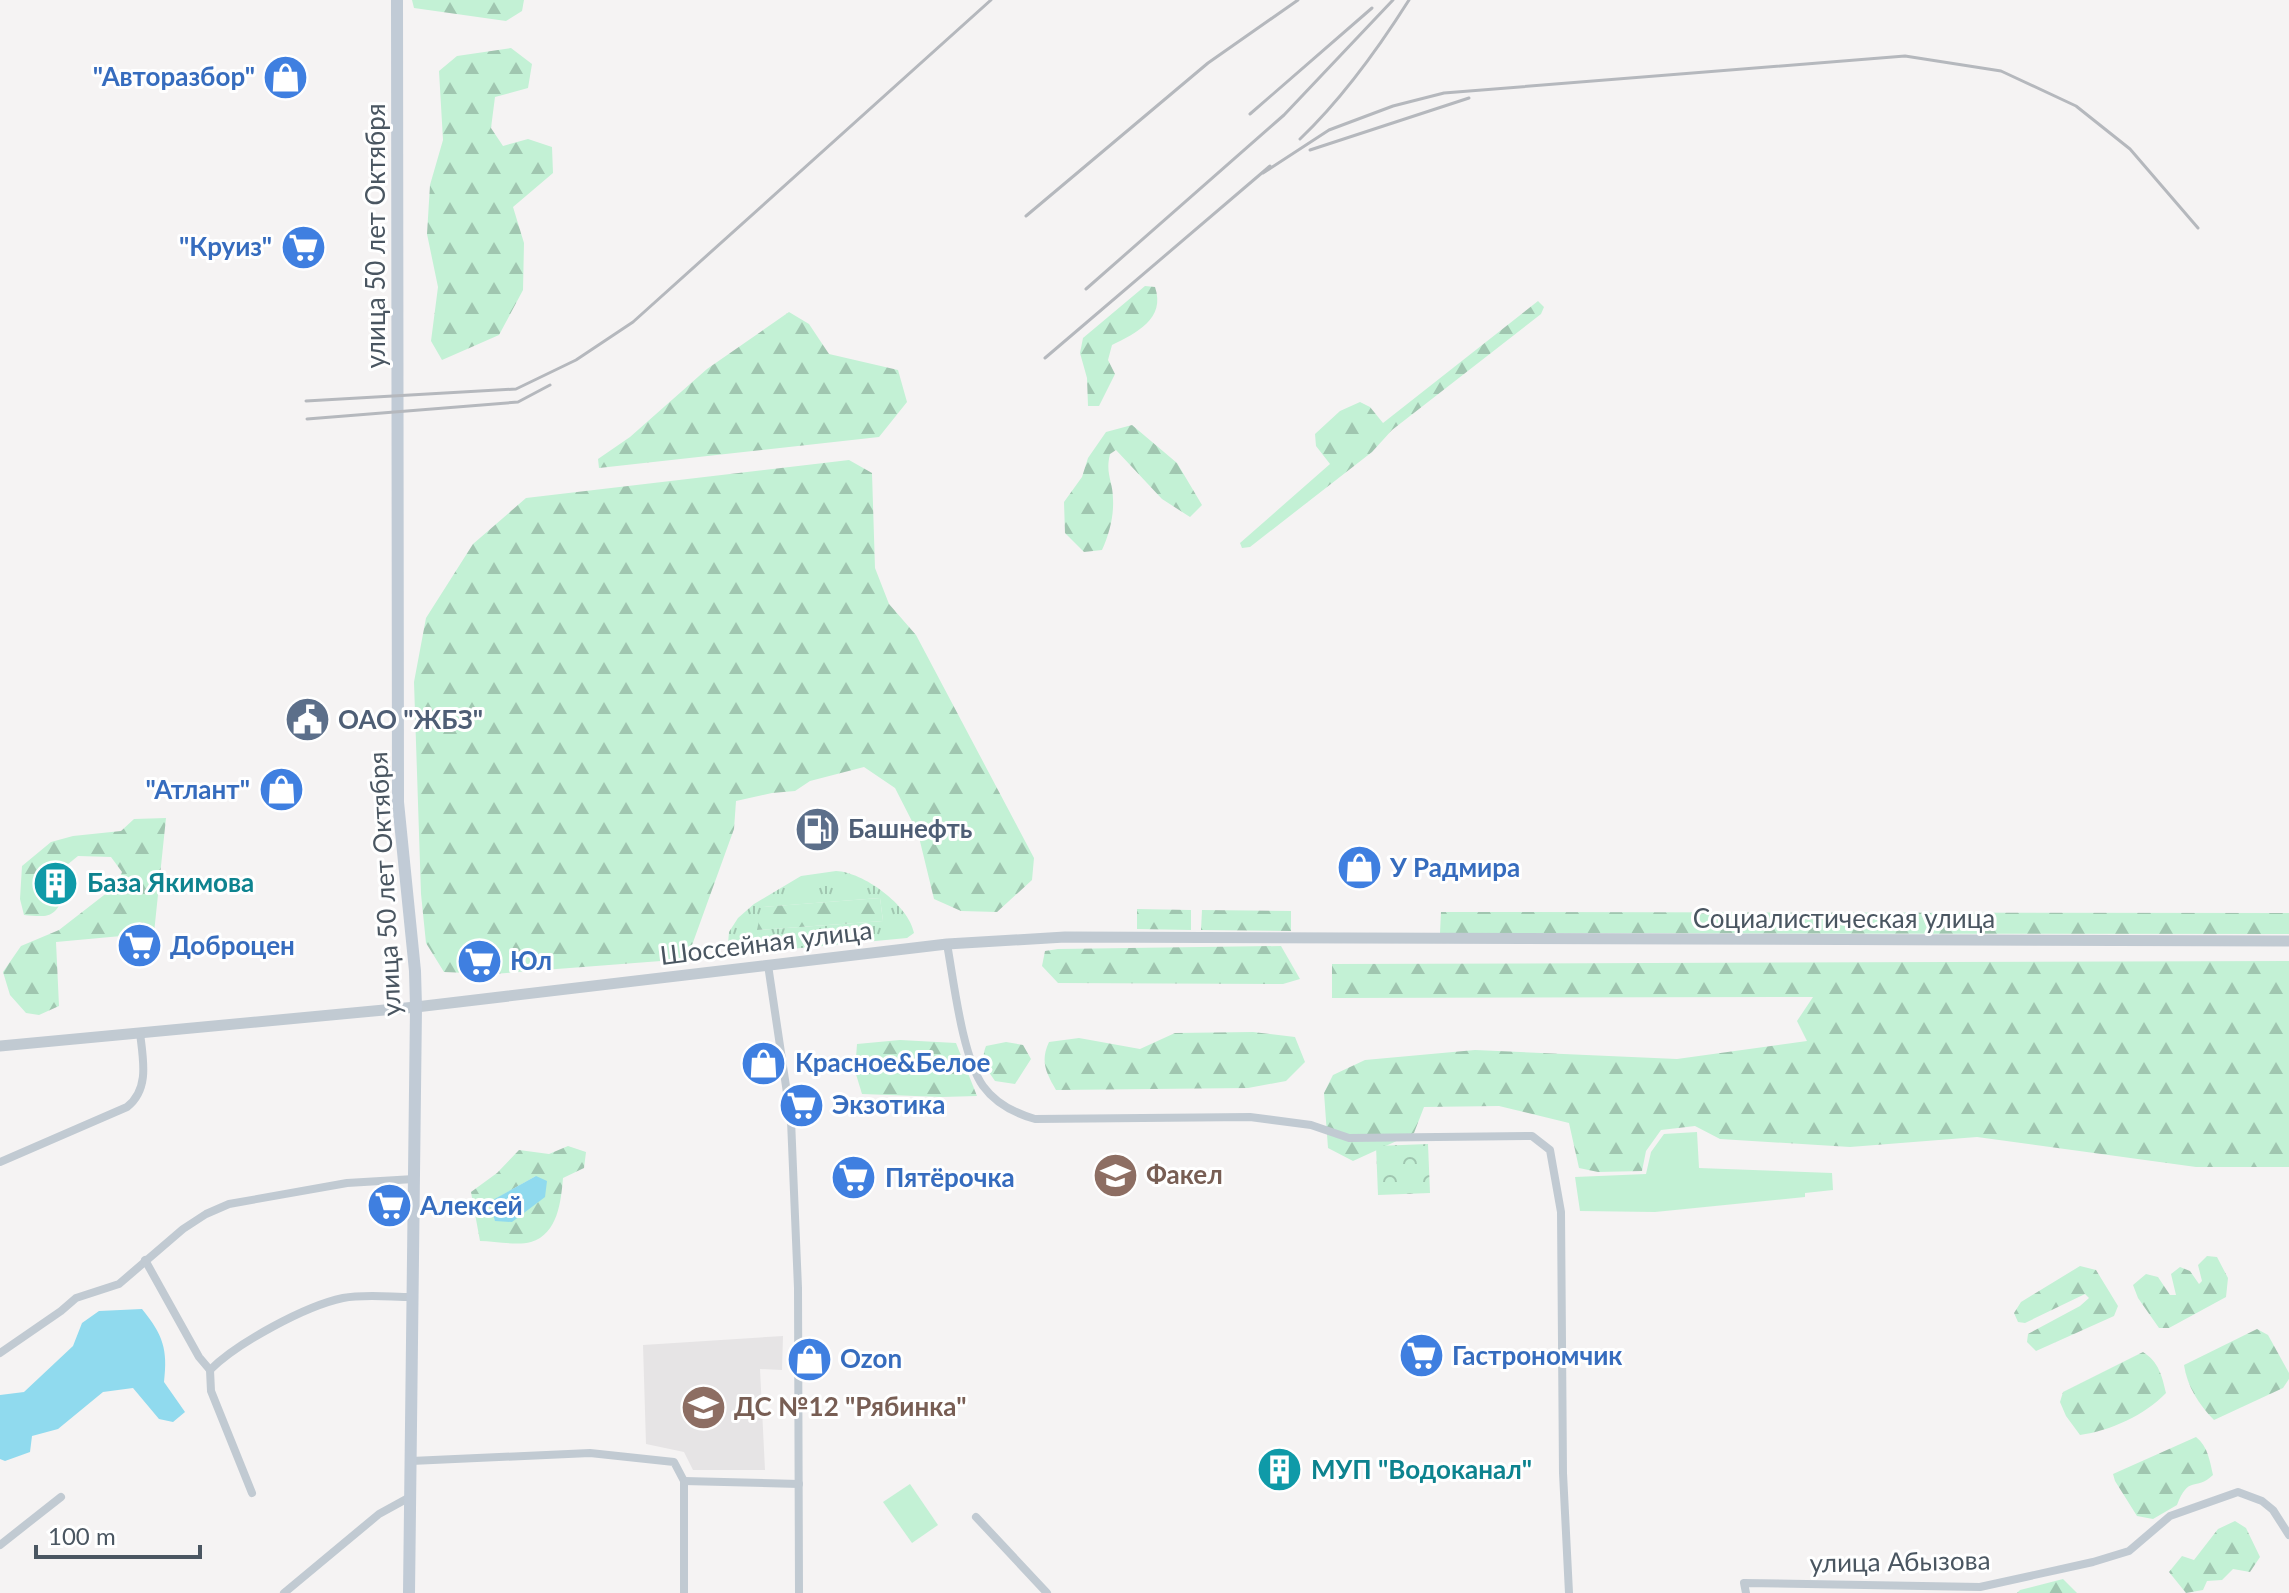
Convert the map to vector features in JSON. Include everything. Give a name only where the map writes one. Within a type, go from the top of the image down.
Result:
[{"type":"main road","name":"улица 50 лет Октября","points":[[397,0],[398,802],[416,1007],[409,1593]]},
{"type":"street","name":"Шоссейная улица","points":[[0,1046],[416,1007],[947,944],[1065,937],[1398,940]]},
{"type":"street","name":"Социалистическая улица","points":[[1398,940],[2289,941]]},
{"type":"street","points":[[947,944],[969,1056],[983,1086],[1008,1111],[1035,1119],[1250,1117],[1311,1125],[1349,1138],[1532,1136],[1550,1150],[1561,1212],[1563,1473],[1569,1593]]},
{"type":"street","points":[[768,965],[791,1120],[798,1288],[799,1593]]},
{"type":"street","points":[[0,1162],[127,1107],[137,1099],[144,1071],[140,1033]]},
{"type":"street","points":[[0,1353],[76,1298],[119,1284],[183,1229],[229,1204],[347,1183],[414,1179]]},
{"type":"street","points":[[145,1260],[199,1357],[210,1370],[211,1391],[252,1493]]},
{"type":"street","points":[[210,1370],[247,1342],[320,1305],[345,1298],[412,1297]]},
{"type":"street","points":[[411,1461],[590,1453],[674,1462],[684,1481],[684,1593]]},
{"type":"street","points":[[684,1481],[799,1484]]},
{"type":"street","name":"улица Абызова","points":[[1746,1593],[1744,1583],[1980,1587],[2129,1551],[2170,1516],[2238,1492],[2262,1501],[2273,1510],[2289,1535]]},
{"type":"street","points":[[0,1545],[61,1497]]},
{"type":"street","points":[[284,1593],[379,1514],[410,1497]]},
{"type":"street","points":[[976,1517],[1047,1593]]},
{"type":"shaded area","name":"ДС №12 \"Рябинка\"","points":[[783,1336],[782,1370],[760,1369],[765,1470],[693,1470],[684,1452],[646,1444],[643,1345]]},
{"type":"green space","points":[[412,0],[524,0],[522,11],[506,21],[414,8]]},
{"type":"green space","points":[[511,48],[532,64],[528,88],[495,97],[491,128],[503,146],[528,139],[552,147],[553,173],[513,207],[524,243],[523,290],[499,335],[442,360],[431,341],[438,287],[427,234],[430,185],[443,140],[439,71],[457,56]]},
{"type":"green space","points":[[1145,286],[1155,287],[1157,298],[1153,316],[1139,330],[1112,345],[1108,360],[1115,374],[1099,406],[1088,406],[1087,378],[1080,353],[1083,338]]},
{"type":"green space","points":[[1538,301],[1544,307],[1541,314],[1392,430],[1372,452],[1250,547],[1242,548],[1240,543],[1330,464],[1316,446],[1315,434],[1340,411],[1360,402],[1370,407],[1383,423]]},
{"type":"green space","points":[[789,312],[809,324],[829,354],[898,370],[907,402],[879,437],[599,468],[598,459],[630,437],[707,369]]},
{"type":"green space","points":[[1132,425],[1177,463],[1202,505],[1190,517],[1162,499],[1116,450],[1110,454],[1109,461],[1113,505],[1109,532],[1102,550],[1084,552],[1065,533],[1064,502],[1082,477],[1088,458],[1106,432]]},
{"type":"green space","points":[[849,460],[872,473],[875,568],[889,604],[916,635],[1034,858],[1032,880],[997,912],[961,911],[934,899],[918,833],[895,788],[864,767],[810,781],[795,791],[736,801],[734,829],[687,959],[493,974],[444,972],[426,943],[421,894],[414,682],[426,618],[473,544],[526,498]]},
{"type":"green space","points":[[166,818],[154,933],[56,942],[59,1006],[39,1015],[26,1013],[10,995],[3,972],[21,946],[59,930],[117,885],[122,872],[111,857],[78,856],[62,869],[48,871],[50,896],[64,895],[57,909],[49,915],[32,916],[24,915],[20,899],[22,866],[51,842],[73,836],[121,831],[134,819]]},
{"type":"green space","points":[[836,871],[859,877],[894,901],[904,912],[914,933],[907,938],[727,955],[729,932],[738,918],[754,904],[801,876]],"holes":[[[880,898],[883,921],[758,930],[763,907]]]},
{"type":"green space","points":[[880,898],[883,921],[757,930],[762,907]]},
{"type":"green space","points":[[1137,909],[1191,910],[1191,930],[1137,929]]},
{"type":"green space","points":[[1202,910],[1291,911],[1291,931],[1201,930]]},
{"type":"green space","points":[[1441,912],[2289,913],[2289,934],[1440,933]]},
{"type":"green space","points":[[1281,946],[1300,979],[1283,984],[1058,983],[1042,966],[1045,951],[1058,949]]},
{"type":"green space","points":[[2289,961],[2289,1167],[2196,1167],[1977,1137],[1850,1147],[1720,1139],[1695,1126],[1661,1130],[1646,1151],[1642,1171],[1598,1172],[1579,1168],[1569,1123],[1499,1106],[1424,1107],[1414,1133],[1353,1161],[1328,1148],[1324,1093],[1333,1075],[1365,1060],[1475,1050],[1677,1059],[1807,1041],[1797,1021],[1813,997],[1332,998],[1332,964]]},
{"type":"green space","points":[[1253,1032],[1295,1037],[1305,1062],[1286,1081],[1248,1088],[1056,1090],[1045,1067],[1049,1042],[1079,1038],[1140,1049],[1175,1033]]},
{"type":"green space","points":[[900,1040],[956,1043],[977,1096],[862,1094],[855,1071],[857,1044]]},
{"type":"green space","points":[[1006,1042],[1023,1045],[1031,1059],[1015,1084],[995,1081],[984,1060],[986,1046]]},
{"type":"green space","points":[[1697,1132],[1699,1168],[1832,1173],[1833,1190],[1805,1193],[1805,1197],[1655,1212],[1580,1211],[1575,1177],[1646,1174],[1651,1152],[1664,1134]]},
{"type":"green space","points":[[1428,1144],[1430,1193],[1378,1195],[1376,1146]]},
{"type":"green space","points":[[568,1146],[586,1152],[584,1168],[563,1178],[556,1216],[547,1232],[525,1243],[480,1241],[471,1192],[497,1173],[519,1150],[549,1154]],"holes":[[[536,1176],[495,1220],[490,1202]]]},
{"type":"green space","points":[[2207,1256],[2217,1257],[2228,1278],[2226,1297],[2169,1328],[2159,1328],[2138,1298],[2133,1285],[2146,1274],[2158,1277],[2170,1295],[2176,1295],[2171,1274],[2180,1267],[2190,1271],[2199,1284],[2202,1281],[2198,1265]]},
{"type":"green space","points":[[2080,1266],[2096,1270],[2118,1306],[2114,1316],[2036,1351],[2027,1342],[2028,1334],[2089,1298],[2085,1294],[2025,1323],[2018,1322],[2014,1313],[2021,1302]]},
{"type":"green space","points":[[2257,1329],[2268,1335],[2289,1373],[2289,1379],[2283,1388],[2214,1420],[2194,1395],[2184,1365]]},
{"type":"green space","points":[[2143,1352],[2156,1365],[2166,1393],[2126,1421],[2080,1435],[2060,1402],[2063,1392]]},
{"type":"green space","points":[[2196,1437],[2206,1450],[2213,1475],[2189,1486],[2177,1505],[2153,1519],[2137,1516],[2113,1474]]},
{"type":"green space","points":[[910,1484],[938,1525],[912,1543],[883,1502]]},
{"type":"green space","points":[[2235,1521],[2246,1528],[2260,1557],[2250,1572],[2233,1569],[2222,1580],[2207,1581],[2203,1590],[2186,1593],[2169,1572],[2182,1556],[2194,1560],[2218,1529]]},
{"type":"green space","points":[[2063,1579],[2077,1593],[2017,1593],[2020,1590]]},
{"type":"water","points":[[536,1176],[547,1181],[545,1197],[512,1222],[495,1221],[489,1202]]},
{"type":"water","points":[[142,1309],[162,1343],[164,1382],[185,1412],[173,1422],[159,1419],[133,1388],[103,1392],[58,1429],[32,1436],[30,1452],[5,1461],[0,1459],[0,1395],[24,1392],[73,1346],[82,1323],[99,1311]]},
{"type":"railway","points":[[306,401],[516,389],[576,360],[633,322],[991,0]]},
{"type":"railway","points":[[1026,216],[1208,63],[1298,0]]},
{"type":"railway","points":[[1086,289],[1284,115],[1393,0]]},
{"type":"railway","points":[[1300,139],[1359,73],[1409,0]]},
{"type":"railway","points":[[1250,114],[1372,8]]},
{"type":"railway","points":[[1263,173],[1329,130],[1393,106],[1444,93],[1905,56],[2001,71],[2076,106],[2130,149],[2198,228]]},
{"type":"railway","points":[[1310,150],[1469,98]]},
{"type":"railway","points":[[1045,358],[1270,166]]},
{"type":"railway","points":[[307,419],[518,402],[550,385]]},
{"type":"place","name":"\"Авторазбор\"","points":[[286,77]]},
{"type":"place","name":"\"Круиз\"","points":[[303,247]]},
{"type":"place","name":"ОАО \"ЖБЗ\"","points":[[307,720]]},
{"type":"place","name":"\"Атлант\"","points":[[281,790]]},
{"type":"place","name":"Башнефть","points":[[817,829]]},
{"type":"place","name":"У Радмира","points":[[1359,868]]},
{"type":"place","name":"База Якимова","points":[[56,883]]},
{"type":"place","name":"Доброцен","points":[[139,946]]},
{"type":"place","name":"Юл","points":[[479,961]]},
{"type":"place","name":"Красное&Белое","points":[[764,1063]]},
{"type":"place","name":"Экзотика","points":[[801,1105]]},
{"type":"place","name":"Факел","points":[[1115,1175]]},
{"type":"place","name":"Пятёрочка","points":[[854,1178]]},
{"type":"place","name":"Алексей","points":[[389,1206]]},
{"type":"place","name":"Гастрономчик","points":[[1421,1356]]},
{"type":"place","name":"Ozon","points":[[809,1359]]},
{"type":"place","name":"ДС №12 \"Рябинка\"","points":[[703,1407]]},
{"type":"place","name":"МУП \"Водоканал\"","points":[[1280,1470]]}]
